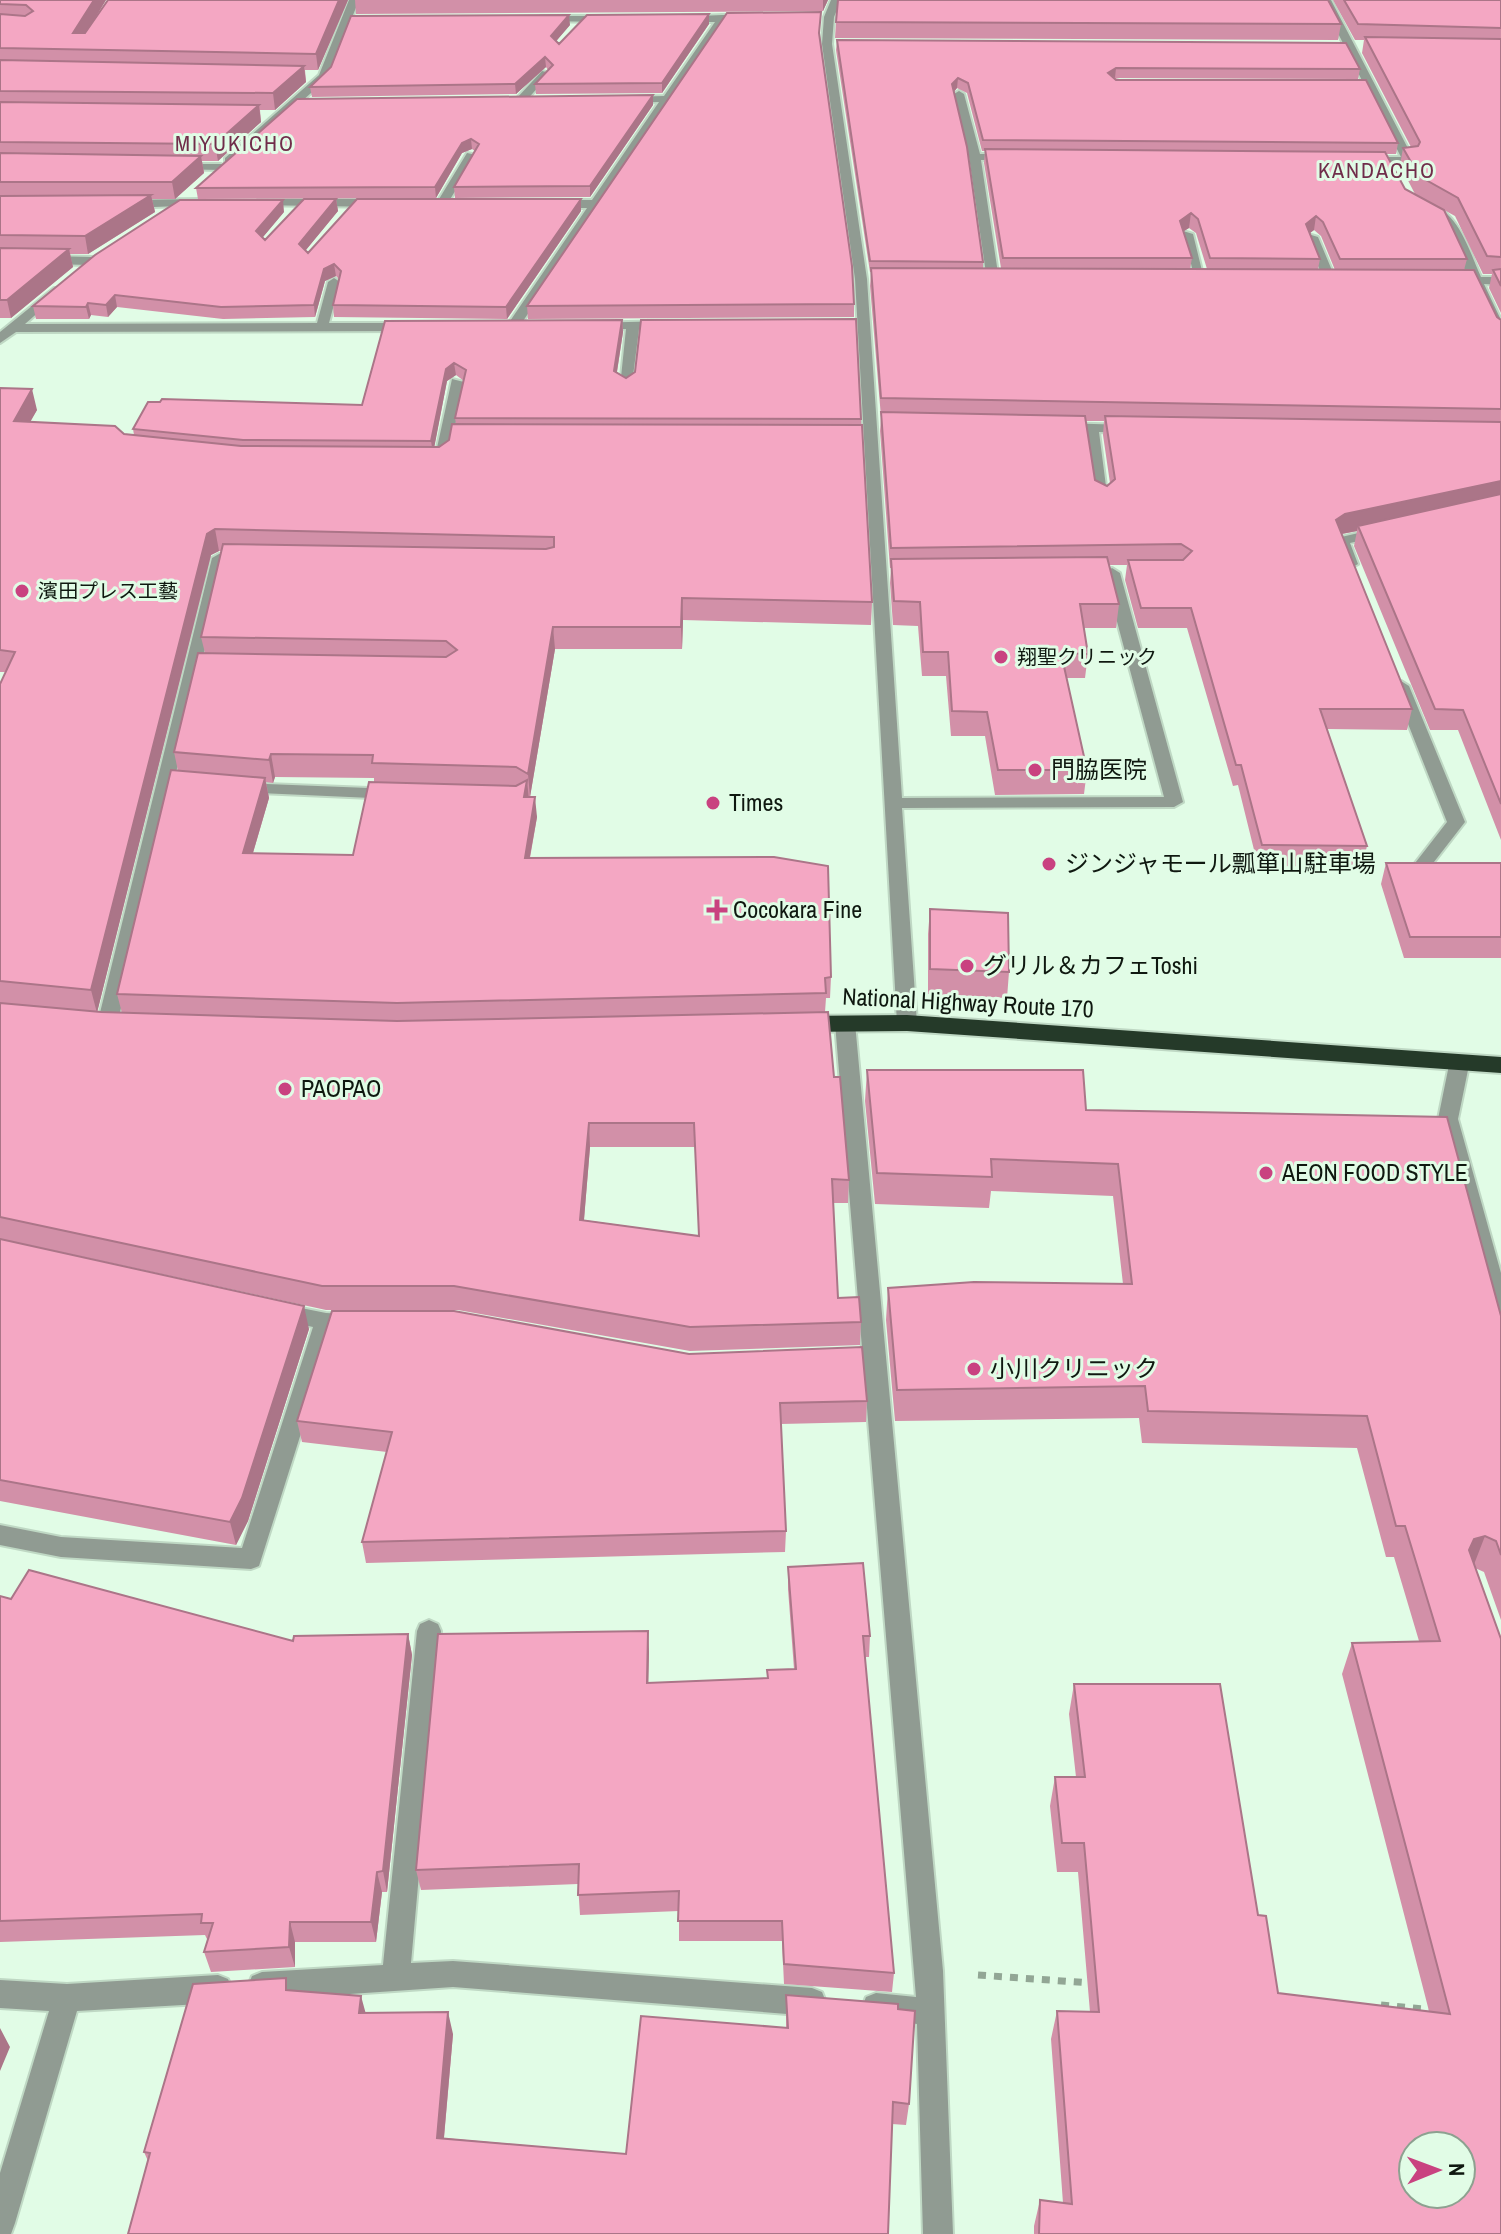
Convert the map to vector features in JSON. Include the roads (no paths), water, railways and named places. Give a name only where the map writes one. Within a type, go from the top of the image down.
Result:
[{"type":"highway","points":[[76,1023],[135,1027]]},
{"type":"highway","name":"National Highway Route 170","points":[[782,1025],[907,1023],[1459,1065],[1501,1065]]},
{"type":"street","points":[[158,166],[216,172],[324,76],[354,0]]},
{"type":"street","points":[[836,0],[829,17],[827,44],[861,279],[872,432],[888,576],[893,803],[907,1023]]},
{"type":"street","points":[[1326,0],[1408,160],[1356,160]]},
{"type":"street","points":[[814,17],[829,17]]},
{"type":"street","points":[[512,327],[722,18]]},
{"type":"street","points":[[676,19],[768,18]]},
{"type":"street","points":[[535,19],[629,19]]},
{"type":"street","points":[[575,29],[583,19]]},
{"type":"street","points":[[345,20],[361,20]]},
{"type":"street","points":[[827,44],[842,44]]},
{"type":"street","points":[[1333,46],[1363,47]]},
{"type":"street","points":[[520,101],[546,73]]},
{"type":"street","points":[[308,75],[324,76]]},
{"type":"street","points":[[1354,85],[1370,85]]},
{"type":"street","points":[[959,94],[975,157],[993,280]]},
{"type":"street","points":[[608,100],[667,99]]},
{"type":"street","points":[[504,101],[534,101]]},
{"type":"street","points":[[291,103],[307,103]]},
{"type":"street","points":[[261,116],[276,116]]},
{"type":"street","points":[[442,204],[471,155]]},
{"type":"street","points":[[975,157],[1023,157]]},
{"type":"street","points":[[1388,160],[1395,173]]},
{"type":"street","points":[[156,219],[187,198]]},
{"type":"street","points":[[106,204],[187,198],[212,203]]},
{"type":"street","points":[[1408,198],[1448,220],[1501,334]]},
{"type":"street","points":[[242,203],[398,203]]},
{"type":"street","points":[[293,214],[302,203]]},
{"type":"street","points":[[345,214],[355,203]]},
{"type":"street","points":[[428,204],[458,204]]},
{"type":"street","points":[[534,204],[595,204]]},
{"type":"street","points":[[1187,234],[1201,280]]},
{"type":"street","points":[[1312,237],[1330,280]]},
{"type":"street","points":[[80,271],[105,252]]},
{"type":"street","points":[[0,259],[92,261]]},
{"type":"street","points":[[861,279],[876,279]]},
{"type":"street","points":[[978,280],[1008,280]]},
{"type":"street","points":[[1186,280],[1215,280]]},
{"type":"street","points":[[1316,280],[1345,280]]},
{"type":"street","points":[[1431,280],[1501,281]]},
{"type":"street","points":[[0,339],[10,323],[68,281]]},
{"type":"street","points":[[322,327],[334,282]]},
{"type":"street","points":[[10,323],[433,327]]},
{"type":"street","points":[[848,324],[863,324]]},
{"type":"street","points":[[573,326],[679,325]]},
{"type":"street","points":[[497,327],[528,326]]},
{"type":"street","points":[[625,384],[633,326]]},
{"type":"street","points":[[411,461],[441,461],[457,382]]},
{"type":"street","points":[[1044,427],[1138,429]]},
{"type":"street","points":[[1091,428],[1103,499]]},
{"type":"street","points":[[445,438],[461,438]]},
{"type":"street","points":[[1360,585],[1342,541],[1399,527]]},
{"type":"street","points":[[107,1025],[174,782],[201,667],[219,558],[266,559]]},
{"type":"street","points":[[893,803],[1174,802],[1111,573]]},
{"type":"street","points":[[1396,674],[1456,822],[1421,867]]},
{"type":"street","points":[[229,787],[412,795]]},
{"type":"street","points":[[845,1023],[867,1356],[929,1971],[938,2234]]},
{"type":"street","points":[[1459,1065],[1448,1119],[1501,1312]]},
{"type":"street","points":[[264,1308],[326,1321],[384,1321]]},
{"type":"street","points":[[0,1535],[61,1547],[251,1559],[326,1321]]},
{"type":"street","points":[[396,1977],[429,1631]]},
{"type":"street","points":[[0,1994],[67,1998],[453,1974],[932,2012]]},
{"type":"street","points":[[0,2223],[67,1998]]},
{"type":"place","name":"濱田プレス工藝","points":[[22,591]]},
{"type":"place","name":"翔聖クリニック","points":[[1001,657]]},
{"type":"place","name":"門脇医院","points":[[1035,770]]},
{"type":"place","name":"Times","points":[[713,803]]},
{"type":"place","name":"ジンジャモール瓢箪山駐車場","points":[[1049,864]]},
{"type":"place","name":"Cocokara Fine","points":[[717,910]]},
{"type":"place","name":"グリル＆カフェToshi","points":[[967,966]]},
{"type":"place","name":"PAOPAO","points":[[285,1089]]},
{"type":"place","name":"AEON FOOD STYLE","points":[[1266,1173]]},
{"type":"place","name":"小川クリニック","points":[[974,1369]]},
{"type":"district","name":"MIYUKICHO","points":[[235,143]]},
{"type":"district","name":"KANDACHO","points":[[1377,170]]}]
